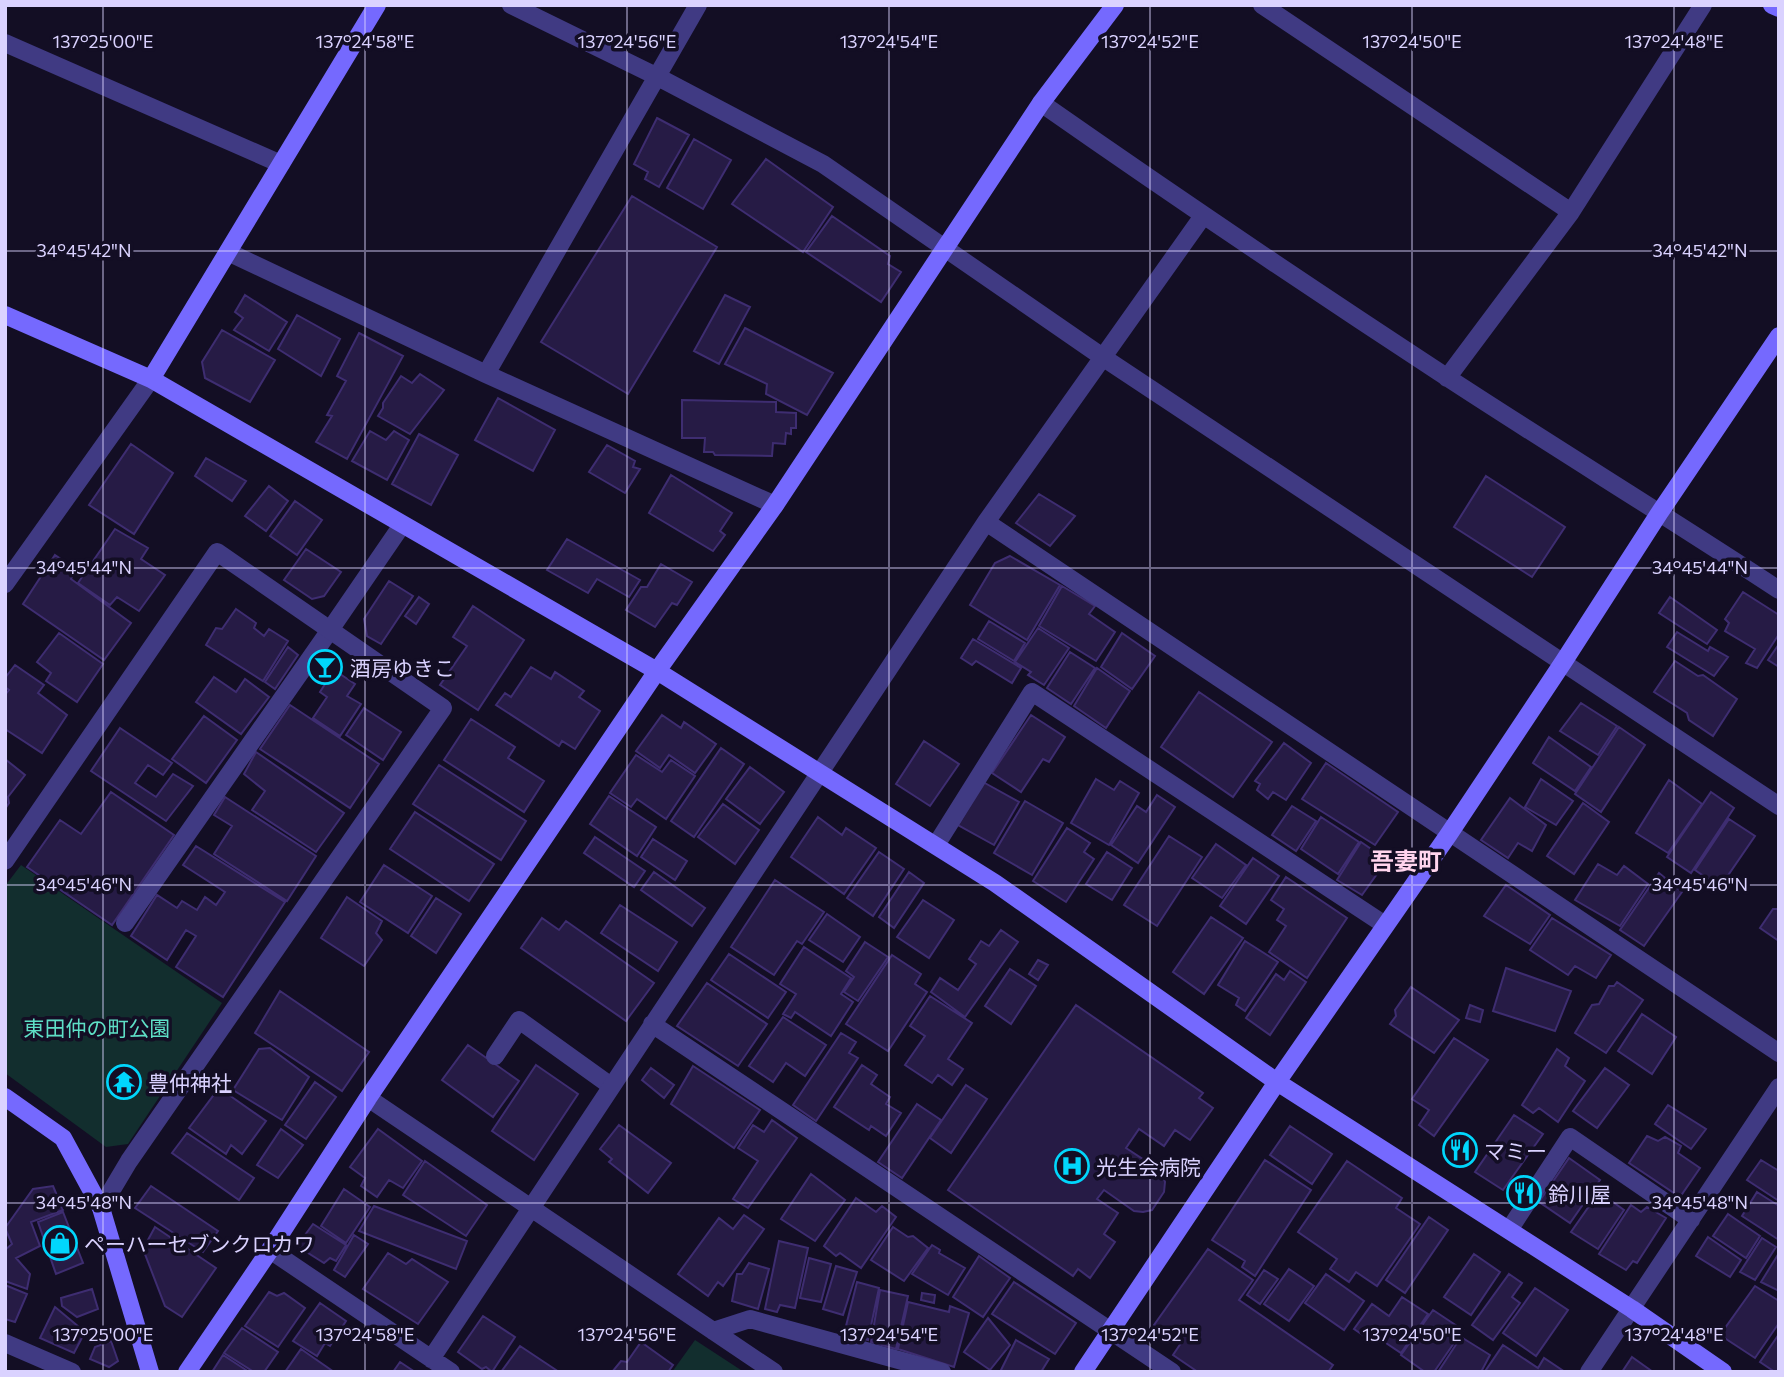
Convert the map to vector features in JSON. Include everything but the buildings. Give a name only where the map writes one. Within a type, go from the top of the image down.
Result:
[{"type":"street","points":[[6,580],[151,379],[377,5]]},
{"type":"street","points":[[511,5],[656,76],[823,164],[1104,358],[1779,806]]},
{"type":"street","points":[[485,373],[698,5]]},
{"type":"street","points":[[187,1372],[368,1098],[657,671],[775,505],[1041,103],[1115,5]]},
{"type":"street","points":[[1262,5],[1571,212]]},
{"type":"street","points":[[1447,377],[1571,212],[1703,5]]},
{"type":"street","points":[[1772,5],[1779,8]]},
{"type":"street","points":[[5,43],[281,164]]},
{"type":"street","points":[[1041,103],[1203,216],[1447,377],[1779,590]]},
{"type":"street","points":[[431,1359],[986,522],[1203,216]]},
{"type":"street","points":[[228,252],[775,505]]},
{"type":"street","points":[[5,315],[151,379],[657,671],[1006,890],[1277,1082],[1632,1309],[1723,1372]]},
{"type":"street","points":[[1083,1372],[1277,1082],[1449,834],[1779,336]]},
{"type":"street","points":[[986,522],[1779,1053]]},
{"type":"street","points":[[125,923],[402,525]]},
{"type":"street","points":[[5,861],[217,552],[443,708],[129,1161],[101,1208]]},
{"type":"street","points":[[936,845],[1032,692],[1385,925]]},
{"type":"street","points":[[495,1056],[519,1020],[611,1086]]},
{"type":"street","points":[[652,1024],[1172,1372]]},
{"type":"street","points":[[1589,1372],[1779,1087]]},
{"type":"street","points":[[5,1097],[63,1138],[101,1208],[150,1372]]},
{"type":"street","points":[[368,1098],[774,1372]]},
{"type":"street","points":[[1509,1230],[1570,1137],[1691,1220]]},
{"type":"street","points":[[270,1250],[451,1372]]},
{"type":"street","points":[[713,1331],[750,1319],[942,1372]]},
{"type":"street","points":[[5,1343],[72,1372]]},
{"type":"green space","name":"東田仲の町公園","points":[[21,865],[222,1003],[128,1144],[106,1147],[5,1073],[5,886]]},
{"type":"green space","points":[[695,1340],[744,1372],[672,1372]]},
{"type":"place","name":"酒房ゆきこ","points":[[325,667]]},
{"type":"place","name":"豊仲神社","points":[[124,1082]]},
{"type":"place","name":"マミー","points":[[1460,1150]]},
{"type":"place","name":"光生会病院","points":[[1072,1166]]},
{"type":"place","name":"鈴川屋","points":[[1524,1193]]},
{"type":"place","name":"ペーハーセブンクロカワ","points":[[60,1243]]},
{"type":"district","name":"吾妻町","points":[[1406,860]]}]
